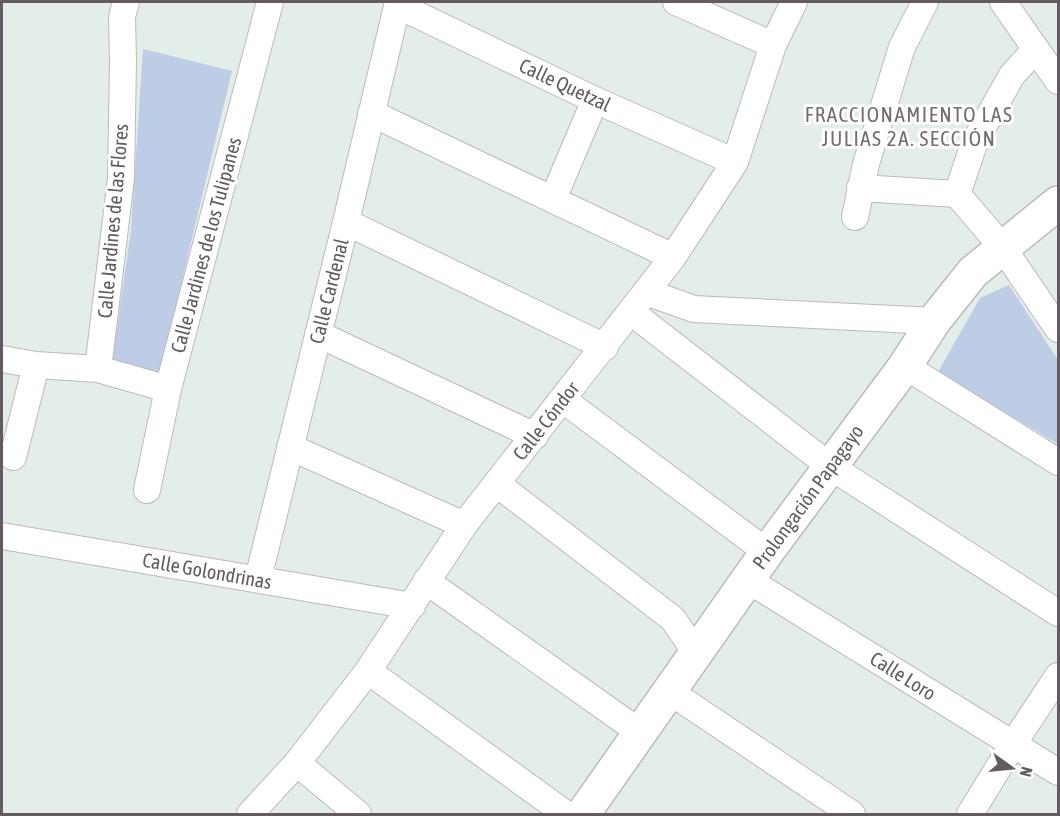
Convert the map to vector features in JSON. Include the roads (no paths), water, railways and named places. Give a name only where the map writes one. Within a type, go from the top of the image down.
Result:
[{"type":"street","name":"Calle Jardines de las Flores","points":[[98,369],[121,178],[122,17],[126,2]]},
{"type":"street","name":"Calle Jardines de los Tulipanes","points":[[147,490],[168,389],[270,2]]},
{"type":"street","points":[[676,2],[773,45]]},
{"type":"street","name":"Calle Cóndor","points":[[250,814],[297,763],[368,671],[464,525],[673,257],[735,162],[773,45],[794,2]]},
{"type":"street","points":[[855,217],[860,188],[902,47],[925,2]]},
{"type":"street","points":[[1003,2],[1059,81]]},
{"type":"street","name":"Calle Quetzal","points":[[398,3],[595,100],[735,162]]},
{"type":"street","name":"Calle Cardenal","points":[[258,579],[398,3]]},
{"type":"street","points":[[957,194],[975,141],[1011,75],[1036,49]]},
{"type":"street","points":[[553,199],[595,100]]},
{"type":"street","points":[[371,112],[673,257]]},
{"type":"street","points":[[860,188],[957,194],[1003,248],[1059,329]]},
{"type":"street","name":"Prolongación Papagayo","points":[[583,814],[767,552],[905,366],[934,321],[973,272],[1059,203]]},
{"type":"street","points":[[346,222],[605,346]]},
{"type":"street","points":[[638,302],[694,309],[934,321]]},
{"type":"street","points":[[638,302],[831,467],[1059,613]]},
{"type":"street","points":[[318,334],[535,436]]},
{"type":"street","points":[[2,359],[36,365],[98,369],[168,389]]},
{"type":"street","points":[[13,457],[36,365]]},
{"type":"street","points":[[905,366],[1059,462]]},
{"type":"street","points":[[562,399],[767,552]]},
{"type":"street","points":[[290,447],[464,525]]},
{"type":"street","points":[[497,484],[673,619],[696,654]]},
{"type":"street","name":"Calle Golondrinas","points":[[2,536],[412,606]]},
{"type":"street","name":"Calle Loro","points":[[748,580],[1059,772]]},
{"type":"street","points":[[426,581],[641,733]]},
{"type":"street","points":[[368,671],[566,814]]},
{"type":"street","points":[[970,814],[1013,744],[1059,676]]},
{"type":"street","points":[[669,691],[852,814]]},
{"type":"street","points":[[297,763],[358,814]]},
{"type":"district","name":"FRACCIONAMIENTO LAS JULIAS 2A. SECCIÓN","points":[[909,127]]}]
